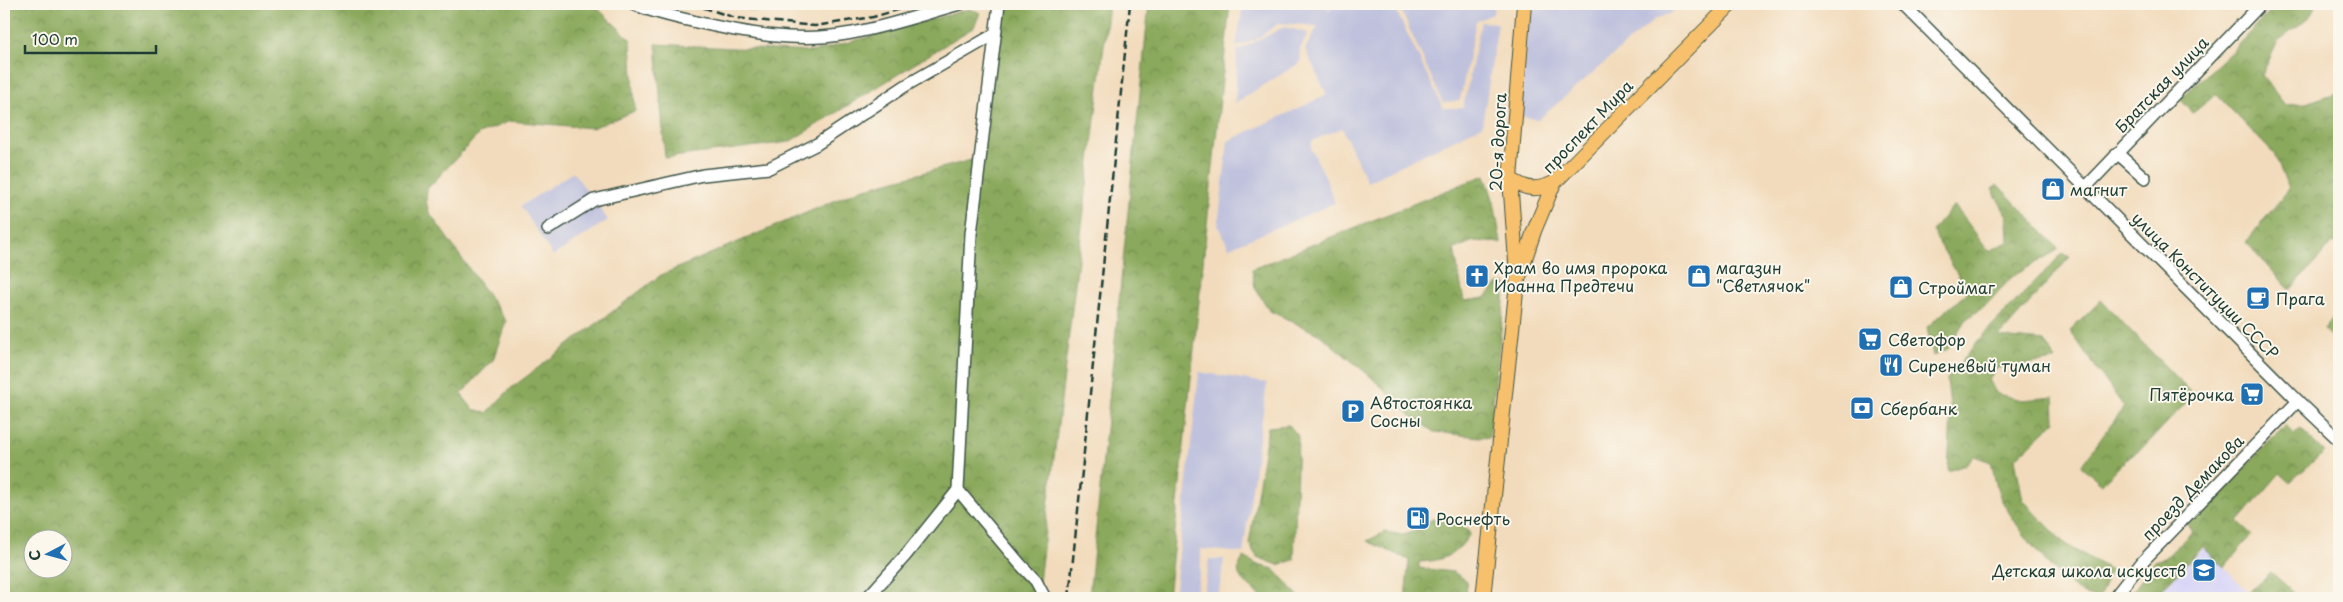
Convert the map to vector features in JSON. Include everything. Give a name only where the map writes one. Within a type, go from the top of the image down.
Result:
[{"type":"main road","name":"20-я дорога","points":[[1517,283],[1510,179],[1524,4]]},
{"type":"main road","name":"проспект Мира","points":[[1483,598],[1517,283],[1534,231],[1554,183],[1732,4]]},
{"type":"main road","points":[[1510,179],[1521,187],[1540,190],[1554,183]]},
{"type":"street","points":[[634,4],[651,12],[758,35],[793,36],[846,34],[960,4]]},
{"type":"street","points":[[867,598],[905,556],[958,490],[971,234],[999,4]]},
{"type":"street","name":"улица Конституции СССР","points":[[1903,4],[2339,440]]},
{"type":"street","name":"Братская улица","points":[[2085,188],[2261,4]]},
{"type":"street","points":[[548,229],[594,200],[703,175],[769,168],[817,144],[905,86],[995,34]]},
{"type":"street","points":[[2117,153],[2146,178]]},
{"type":"street","name":"проезд Демакова","points":[[2114,598],[2143,561],[2298,401]]},
{"type":"street","points":[[958,490],[1036,581],[1045,598]]},
{"type":"shaded area","points":[[1243,4],[1329,4],[1327,13],[1333,4],[1393,4],[1443,108],[1463,108],[1481,22],[1498,23],[1482,126],[1367,182],[1342,128],[1312,141],[1311,148],[1324,174],[1335,203],[1229,248],[1218,225],[1228,141],[1327,95],[1305,49],[1318,26],[1279,23],[1257,39],[1236,47]]},
{"type":"shaded area","points":[[1398,4],[1495,4],[1493,14],[1476,21],[1460,100],[1443,103]]},
{"type":"shaded area","points":[[1528,4],[1676,4],[1674,12],[1655,19],[1538,120],[1521,116]]},
{"type":"shaded area","points":[[1284,27],[1308,33],[1300,49],[1301,62],[1235,103],[1237,51]]},
{"type":"shaded area","points":[[573,172],[608,220],[553,256],[521,206]]},
{"type":"shaded area","points":[[1199,372],[1267,383],[1243,553],[1201,549],[1201,564],[1195,598],[1174,598]]},
{"type":"shaded area","name":"Детская школа искусств","points":[[2204,548],[2255,598],[2154,598]]},
{"type":"shaded area","points":[[1209,559],[1224,559],[1218,598],[1203,598]]},
{"type":"green space","points":[[4,4],[593,4],[631,40],[635,111],[592,128],[510,121],[479,134],[427,189],[426,201],[429,212],[506,321],[493,360],[461,394],[473,409],[487,413],[510,389],[661,275],[862,189],[975,159],[1007,4],[1109,4],[1037,598],[4,598]]},
{"type":"green space","points":[[725,4],[870,4],[804,12],[754,11]]},
{"type":"green space","points":[[1149,4],[1230,4],[1168,598],[1089,598]]},
{"type":"green space","points":[[2277,4],[2317,4],[2311,16],[2278,41],[2262,75],[2285,105],[2306,103],[2339,92],[2339,245],[2333,243],[2290,290],[2246,242],[2289,189],[2274,154],[2216,94],[2193,113],[2180,99],[2230,53]]},
{"type":"green space","points":[[969,9],[980,13],[974,27],[789,142],[665,158],[656,44],[813,52]]},
{"type":"green space","points":[[1485,175],[1494,202],[1501,243],[1474,241],[1454,249],[1464,301],[1485,298],[1498,284],[1506,284],[1489,438],[1434,432],[1410,415],[1370,376],[1320,335],[1270,311],[1255,288],[1252,269]]},
{"type":"green space","points":[[1998,185],[2059,249],[2012,277],[1985,306],[1965,320],[1948,349],[1933,356],[1927,327],[1968,292],[1932,231],[1954,205],[1989,251],[2008,242],[2007,216],[1992,189]]},
{"type":"green space","points":[[2063,253],[2070,257],[1999,337],[2044,341],[2056,360],[1997,368],[1988,380],[1997,394],[2022,400],[2054,397],[2055,421],[2015,459],[2023,500],[2065,544],[2111,570],[2099,598],[2086,595],[2072,586],[2058,574],[2030,543],[2001,499],[1991,462],[1974,456],[1965,465],[1948,471],[1951,414],[1947,379],[1981,337]]},
{"type":"green space","points":[[2101,300],[2193,395],[2146,445],[2130,456],[2102,484],[2081,466],[2124,407],[2070,331]]},
{"type":"green space","points":[[2339,310],[2339,346],[2324,329]]},
{"type":"green space","points":[[1289,425],[1298,436],[1294,560],[1278,565],[1257,557],[1249,544],[1268,427]]},
{"type":"green space","points":[[2286,425],[2293,434],[2301,429],[2324,452],[2290,482],[2280,473],[2238,522],[2252,535],[2224,567],[2203,547],[2153,598],[2128,598],[2155,561],[2165,558],[2193,531],[2187,525]]},
{"type":"green space","points":[[2339,496],[2339,518],[2331,510]]},
{"type":"green space","points":[[1432,519],[1449,520],[1459,523],[1470,534],[1460,547],[1449,556],[1419,562],[1419,568],[1453,572],[1466,580],[1467,598],[1405,598],[1409,560],[1367,541],[1385,532],[1403,535],[1418,530]]},
{"type":"green space","points":[[1244,557],[1258,565],[1274,569],[1300,598],[1260,598],[1239,575],[1238,570]]},
{"type":"green space","points":[[2271,572],[2300,598],[2255,598],[2249,592]]},
{"type":"railway","points":[[692,4],[736,18],[815,26],[873,17],[918,4]]},
{"type":"railway","points":[[1069,598],[1130,4]]},
{"type":"place","name":"магнит","points":[[2053,189]]},
{"type":"place","name":"Храм во имя пророка Иоанна Предтечи","points":[[1477,276]]},
{"type":"place","name":"магазин \"Светлячок\"","points":[[1699,276]]},
{"type":"place","name":"Строймаг","points":[[1901,287]]},
{"type":"place","name":"Прага","points":[[2258,298]]},
{"type":"place","name":"Светофор","points":[[1870,339]]},
{"type":"place","name":"Сиреневый туман","points":[[1891,365]]},
{"type":"place","name":"Пятёрочка","points":[[2252,394]]},
{"type":"place","name":"Сбербанк","points":[[1862,408]]},
{"type":"place","name":"Автостоянка Сосны","points":[[1353,411]]},
{"type":"place","name":"Роснефть","points":[[1418,518]]},
{"type":"place","name":"Детская школа искусств","points":[[2204,570]]}]
